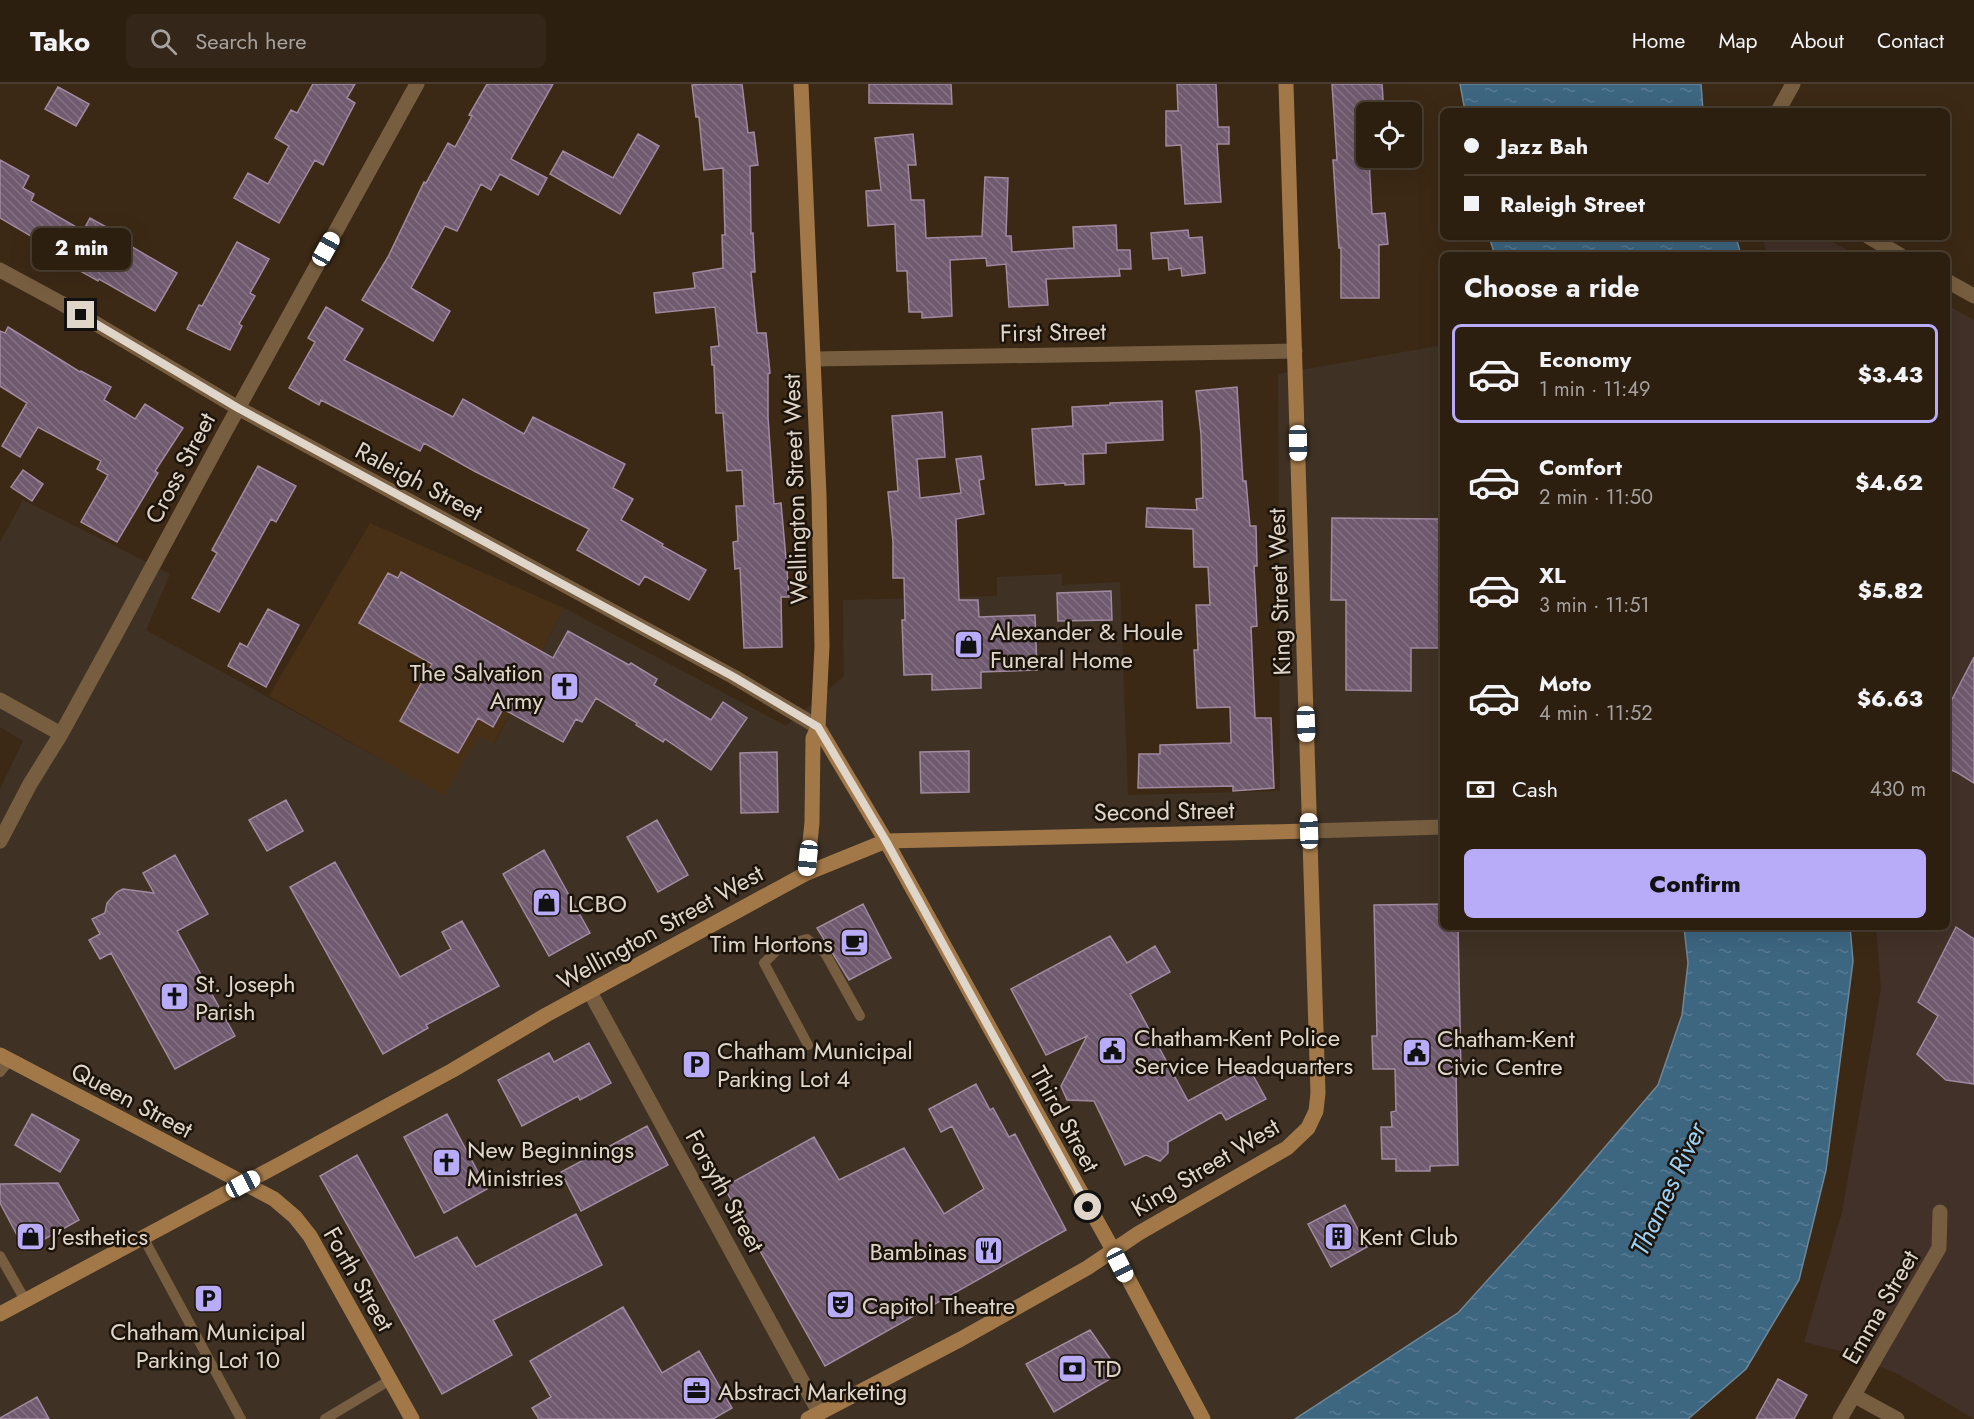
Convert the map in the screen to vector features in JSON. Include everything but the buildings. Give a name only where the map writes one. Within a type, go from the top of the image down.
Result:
[{"type":"street","name":"Cross Street","points":[[0,841],[30,784],[61,734],[417,84]]},
{"type":"street","name":"Wellington Street West","points":[[801,84],[819,495],[822,634],[818,727],[813,738],[812,822],[807,873]]},
{"type":"street","name":"King Street West","points":[[814,1416],[981,1328],[1087,1268],[1113,1250],[1287,1148],[1308,1128],[1316,1111],[1317,1054],[1286,84]]},
{"type":"street","points":[[1780,108],[1793,84]]},
{"type":"street","points":[[1874,240],[1895,252]]},
{"type":"street","name":"Raleigh Street","points":[[0,270],[61,303],[238,408],[734,677],[818,727]]},
{"type":"street","points":[[1950,283],[1974,296]]},
{"type":"street","name":"First Street","points":[[813,359],[1295,351]]},
{"type":"street","points":[[0,700],[61,734]]},
{"type":"street","points":[[818,727],[886,841]]},
{"type":"street","name":"Second Street","points":[[886,841],[1440,827]]},
{"type":"street","name":"Wellington Street West","points":[[0,1314],[453,1070],[807,873],[886,841]]},
{"type":"street","name":"Third Street","points":[[886,841],[1113,1250],[1201,1414]]},
{"type":"street","name":"Forsyth Street","points":[[590,992],[814,1416]]},
{"type":"street","name":"Queen Street","points":[[3,1062],[243,1184]]},
{"type":"street","name":"Forth Street","points":[[243,1184],[274,1199],[296,1217],[310,1236],[412,1419]]},
{"type":"street","name":"Emma Street","points":[[1840,1419],[1939,1248],[1940,1212]]},
{"type":"street","points":[[1855,1396],[1897,1419]]},
{"type":"lane","points":[[808,1046],[764,963],[781,946],[807,939],[825,953],[860,1016]]},
{"type":"lane","points":[[143,1238],[241,1419]]},
{"type":"lane","points":[[0,1256],[25,1300]]},
{"type":"lane","points":[[325,1419],[390,1380]]},
{"type":"shaded area","points":[[1763,240],[1829,240],[1851,252],[1766,252]]},
{"type":"shaded area","points":[[1950,307],[1974,320],[1974,1419],[1898,1374],[1844,1352],[1804,1342],[1842,1212],[1881,989],[1876,930],[1950,930]]},
{"type":"shaded area","points":[[1440,346],[1440,930],[1684,930],[1688,963],[1682,1015],[1658,1085],[1558,1202],[1458,1313],[1295,1419],[0,1419],[0,789],[23,741],[0,727],[0,542],[23,500],[170,574],[146,630],[444,794],[480,734],[495,743],[564,608],[786,726],[844,676],[843,600],[997,596],[997,577],[1062,574],[1062,585],[1120,582],[1128,795],[1280,791],[1278,374]]},
{"type":"shaded area","points":[[370,523],[564,608],[494,744],[480,735],[444,795],[269,696]]},
{"type":"water","points":[[1460,84],[1701,84],[1703,108],[1464,108]]},
{"type":"water","points":[[1490,240],[1737,240],[1740,252],[1494,252]]},
{"type":"water","name":"Thames River","points":[[1684,930],[1850,930],[1853,961],[1826,1170],[1799,1280],[1746,1369],[1688,1419],[1295,1419],[1458,1313],[1558,1202],[1658,1085],[1682,1015],[1688,963]]},
{"type":"place","name":"Alexander & Houle Funeral Home","points":[[969,645]]},
{"type":"place","name":"The Salvation Army","points":[[564,686]]},
{"type":"place","name":"LCBO","points":[[547,903]]},
{"type":"place","name":"Tim Hortons","points":[[854,943]]},
{"type":"place","name":"St. Joseph Parish","points":[[174,997]]},
{"type":"place","name":"Chatham-Kent Police Service Headquarters","points":[[1113,1051]]},
{"type":"place","name":"Chatham-Kent Civic Centre","points":[[1416,1052]]},
{"type":"place","name":"Chatham Municipal Parking Lot 4","points":[[696,1064]]},
{"type":"place","name":"New Beginnings Ministries","points":[[446,1163]]},
{"type":"place","name":"J’esthetics","points":[[30,1236]]},
{"type":"place","name":"Kent Club","points":[[1338,1236]]},
{"type":"place","name":"Bambinas","points":[[988,1251]]},
{"type":"place","name":"Chatham Municipal Parking Lot 10","points":[[208,1298]]},
{"type":"place","name":"Capitol Theatre","points":[[841,1305]]},
{"type":"place","name":"TD","points":[[1073,1368]]},
{"type":"place","name":"Abstract Marketing","points":[[697,1391]]},
{"type":"route","points":[[81,315],[220,398],[734,677],[818,727],[886,841],[1088,1207]]}]
